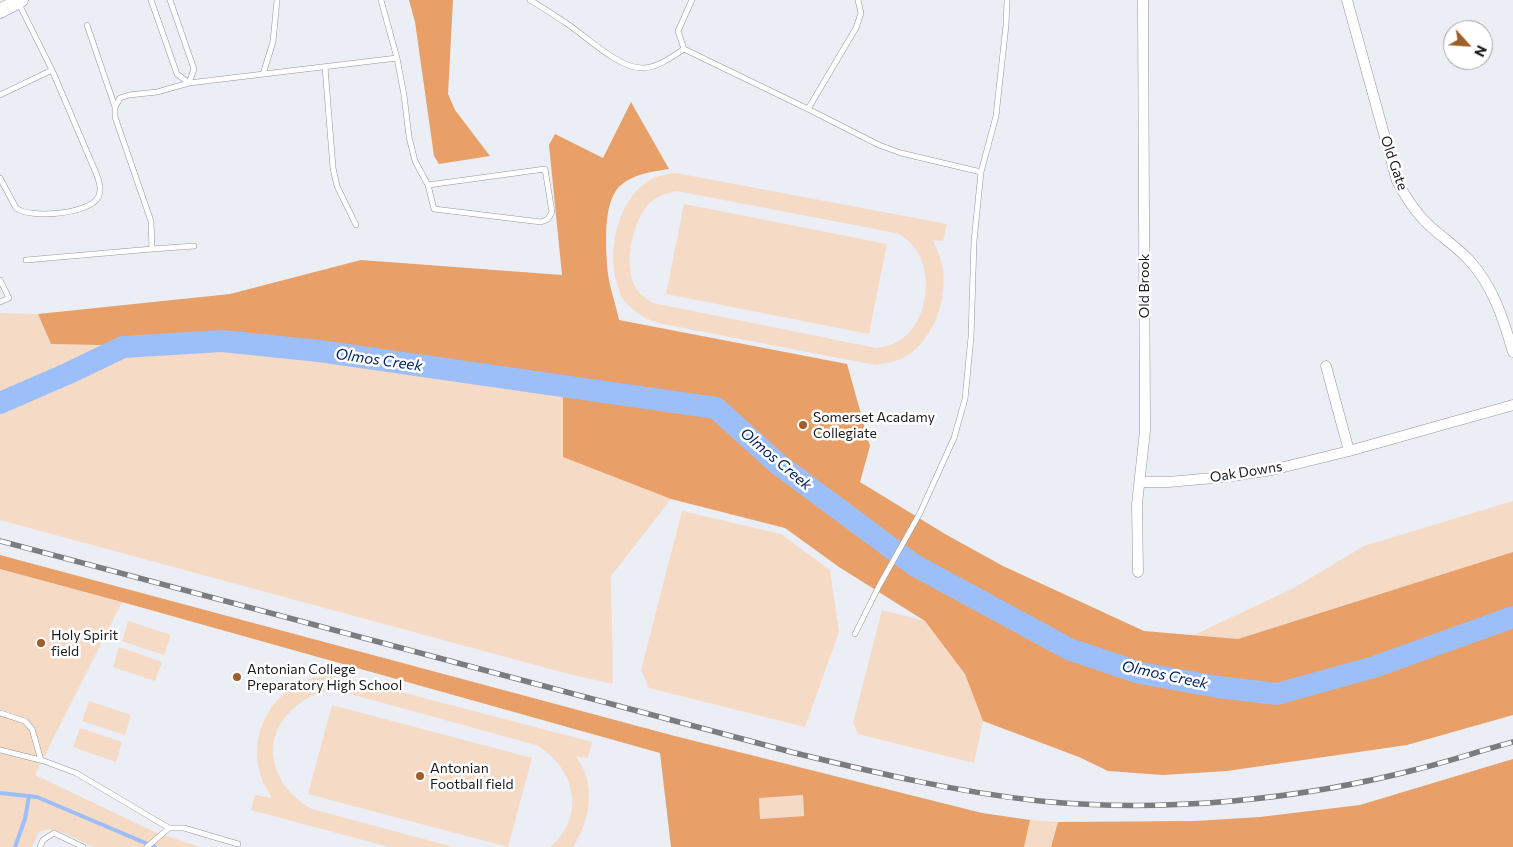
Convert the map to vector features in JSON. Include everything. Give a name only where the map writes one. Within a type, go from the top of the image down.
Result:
[{"type":"main road","points":[[0,11],[20,1]]},
{"type":"street","name":"Old Brook","points":[[1138,572],[1137,504],[1144,431],[1143,0]]},
{"type":"street","name":"Old Gate","points":[[1346,0],[1397,180],[1408,200],[1421,217],[1457,248],[1480,274],[1498,304],[1513,352]]},
{"type":"street","points":[[1326,366],[1350,451]]},
{"type":"street","name":"Oak Downs","points":[[1140,482],[1168,482],[1225,477],[1272,470],[1350,451],[1513,405]]},
{"type":"lane","points":[[151,0],[177,74],[190,83]]},
{"type":"lane","points":[[170,0],[194,69],[190,83]]},
{"type":"lane","points":[[263,74],[273,42],[276,0]]},
{"type":"lane","points":[[381,0],[397,58],[409,137],[415,161],[428,185],[434,209],[541,222],[548,219],[552,212],[545,169],[428,185]]},
{"type":"lane","points":[[530,0],[565,22],[615,59],[630,66],[642,68],[655,66],[684,49]]},
{"type":"lane","points":[[692,0],[678,31],[684,49],[879,145],[901,153],[981,172]]},
{"type":"lane","points":[[808,109],[856,28],[861,13],[858,0]]},
{"type":"lane","points":[[855,634],[879,586],[920,513],[956,431],[964,400],[971,337],[974,241],[981,172],[996,116],[1006,25],[1006,0]]},
{"type":"lane","points":[[0,178],[16,208],[25,213],[38,214],[79,210],[93,203],[100,194],[99,181],[52,70],[20,1]]},
{"type":"lane","points":[[87,25],[115,107],[115,117],[151,221],[152,249]]},
{"type":"lane","points":[[115,107],[120,98],[129,95],[157,92],[190,83],[397,58]]},
{"type":"lane","points":[[325,67],[333,168],[338,186],[356,225]]},
{"type":"lane","points":[[0,95],[52,70]]},
{"type":"lane","points":[[26,260],[194,246]]},
{"type":"lane","points":[[0,280],[9,298],[0,302]]},
{"type":"lane","points":[[0,713],[25,720],[32,729],[41,760]]},
{"type":"lane","points":[[0,750],[41,760],[76,773],[169,828],[184,828],[238,844]]},
{"type":"lane","points":[[147,847],[169,828]]},
{"type":"lane","points":[[40,847],[43,840],[54,833],[83,847]]},
{"type":"shaded area","points":[[409,0],[453,0],[448,94],[455,110],[490,156],[439,164],[434,156],[415,22]]},
{"type":"shaded area","points":[[631,102],[669,169],[642,174],[630,179],[619,187],[610,205],[606,229],[607,265],[619,320],[847,364],[870,446],[860,482],[945,534],[1003,566],[1144,631],[1238,639],[1513,552],[1513,715],[1407,745],[1227,771],[1163,775],[1108,771],[1079,757],[983,721],[965,674],[925,621],[839,567],[785,528],[671,499],[563,457],[563,393],[366,365],[195,347],[51,344],[38,314],[230,294],[361,260],[562,275],[549,145],[555,134],[603,158]]},
{"type":"shaded area","points":[[676,173],[947,224],[943,241],[933,240],[942,265],[944,281],[941,305],[932,328],[917,348],[908,355],[896,361],[875,365],[658,323],[642,316],[624,301],[616,281],[613,256],[617,229],[627,204],[644,184],[659,176]],"holes":[[[677,191],[896,233],[910,242],[919,255],[924,271],[926,288],[924,305],[918,321],[908,334],[893,344],[876,348],[653,303],[638,291],[630,272],[630,248],[641,215],[653,200]]]},
{"type":"shaded area","points":[[684,204],[887,244],[869,334],[666,294]]},
{"type":"shaded area","points":[[0,313],[38,314],[51,344],[195,347],[366,365],[563,393],[563,457],[671,499],[611,576],[613,684],[565,673],[0,520]]},
{"type":"shaded area","points":[[1513,501],[1513,552],[1238,639],[1194,635],[1294,588],[1364,546]]},
{"type":"shaded area","points":[[682,511],[781,534],[830,570],[839,632],[805,727],[649,688],[641,670]]},
{"type":"shaded area","points":[[0,555],[671,735],[982,813],[1030,820],[1024,847],[671,847],[660,753],[0,569]],"holes":[[[803,795],[804,816],[760,819],[759,798]]]},
{"type":"shaded area","points":[[0,569],[122,602],[35,775],[155,832],[200,847],[94,847],[64,833],[49,829],[39,832],[32,847],[0,847]]},
{"type":"shaded area","points":[[882,610],[925,621],[965,674],[983,721],[974,763],[858,734],[853,723]]},
{"type":"shaded area","points":[[128,621],[171,635],[164,655],[122,641]]},
{"type":"shaded area","points":[[119,647],[162,662],[155,681],[113,667]]},
{"type":"shaded area","points":[[336,675],[592,742],[588,758],[576,756],[588,782],[589,802],[582,830],[573,847],[550,847],[562,835],[569,821],[572,793],[560,766],[549,754],[536,745],[338,691],[322,692],[302,702],[283,721],[276,734],[273,748],[274,763],[279,776],[288,789],[312,809],[453,847],[389,847],[251,810],[255,795],[272,798],[261,777],[257,756],[260,730],[265,718],[280,697],[290,689],[314,678]]},
{"type":"shaded area","points":[[89,701],[131,715],[125,735],[82,721]]},
{"type":"shaded area","name":"Antonian Football field","points":[[332,705],[532,758],[508,847],[308,794]]},
{"type":"shaded area","points":[[80,728],[122,742],[116,762],[73,747]]},
{"type":"shaded area","points":[[1513,759],[1513,847],[1051,847],[1058,822],[1195,821],[1260,817],[1360,805]]},
{"type":"shaded area","points":[[803,795],[804,816],[760,819],[759,798]]},
{"type":"shaded area","points":[[1030,820],[1058,822],[1051,847],[1024,847]]},
{"type":"waterway","name":"Olmos Creek","points":[[0,403],[123,347],[222,341],[319,351],[716,408],[778,464],[914,565],[1069,649],[1140,673],[1218,687],[1277,694],[1374,667],[1513,617]]},
{"type":"waterway","points":[[0,793],[37,797],[155,847]]},
{"type":"waterway","points":[[15,847],[25,819],[29,796]]},
{"type":"railway","points":[[0,541],[795,753],[856,768],[978,793],[1040,801],[1087,804],[1184,804],[1232,801],[1281,796],[1376,779],[1434,765],[1513,742]]},
{"type":"place","name":"Somerset Acadamy Collegiate","points":[[803,425]]},
{"type":"place","name":"Holy Spirit field","points":[[41,643]]},
{"type":"place","name":"Antonian College Preparatory High School","points":[[237,677]]},
{"type":"place","name":"Antonian Football field","points":[[420,776]]}]
